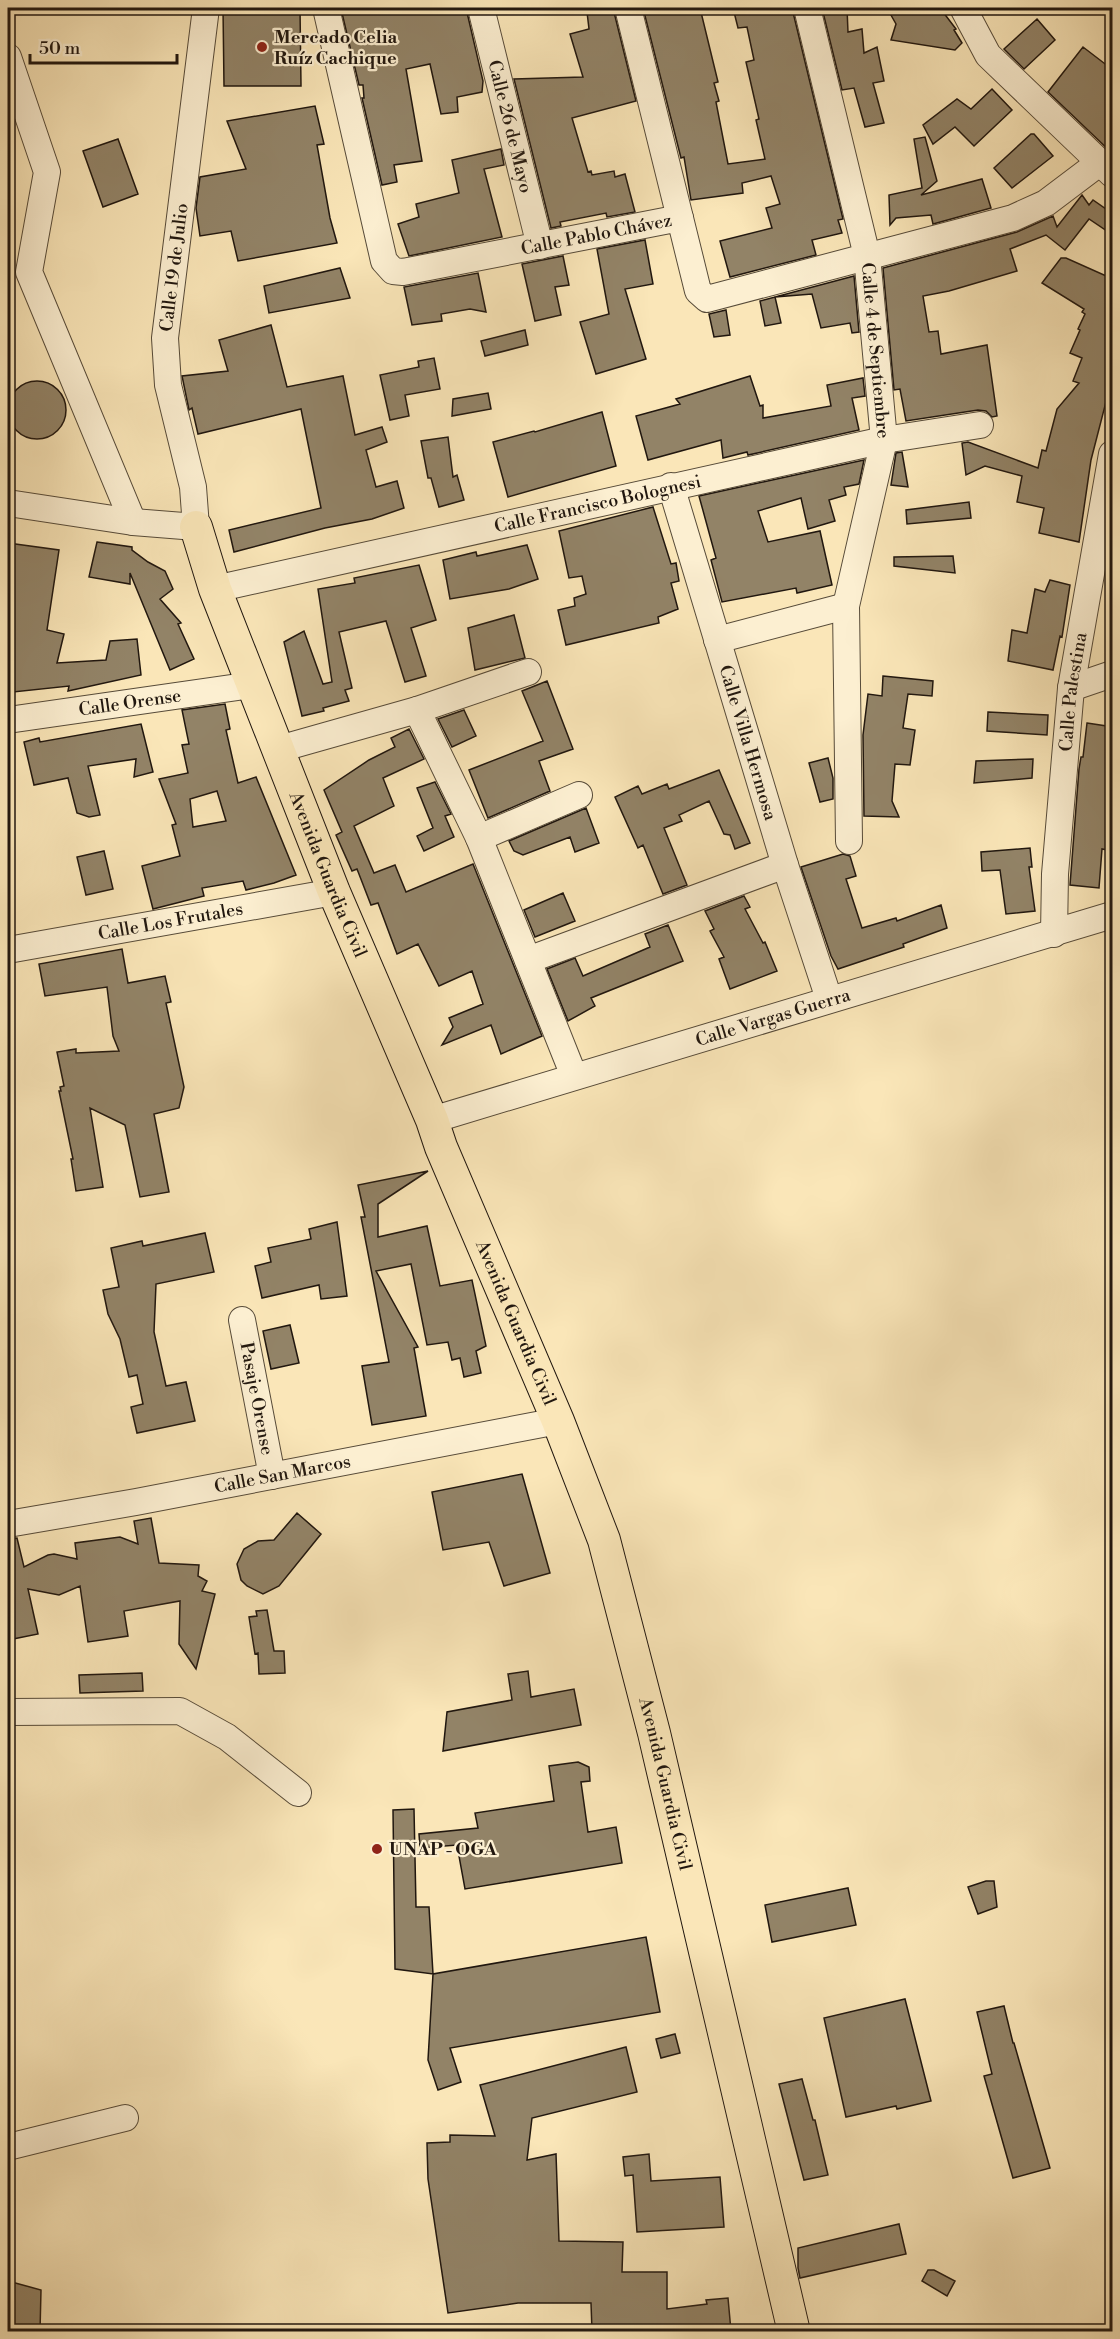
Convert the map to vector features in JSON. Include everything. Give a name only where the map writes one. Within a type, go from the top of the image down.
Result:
[{"type":"main road","name":"Avenida Guardia Civil","points":[[196,527],[215,589],[334,892],[558,1421],[604,1540],[654,1733],[794,2331]]},
{"type":"street","name":"Calle 19 de Julio","points":[[196,527],[193,487],[168,385],[165,338],[206,8]]},
{"type":"street","name":"Calle Pablo Chávez","points":[[327,8],[384,261],[393,271],[403,272],[680,218],[698,291],[706,300],[1013,218],[1046,203],[1106,168]]},
{"type":"street","name":"Calle 26 de Mayo","points":[[481,8],[540,246]]},
{"type":"street","points":[[628,8],[680,218]]},
{"type":"street","name":"Calle 4 de Septiembre","points":[[807,8],[867,256],[884,440],[846,606],[849,841]]},
{"type":"street","points":[[963,8],[988,55],[1106,168]]},
{"type":"street","points":[[8,57],[47,172],[29,272],[133,522]]},
{"type":"street","name":"Calle Francisco Bolognesi","points":[[215,589],[884,440],[980,425]]},
{"type":"street","name":"Calle Palestina","points":[[1054,934],[1055,874],[1071,688],[1113,453]]},
{"type":"street","name":"Calle Villa Hermosa","points":[[671,486],[785,865],[829,999]]},
{"type":"street","points":[[8,502],[133,522],[196,527]]},
{"type":"street","points":[[717,640],[846,606]]},
{"type":"street","points":[[279,749],[417,710],[528,672]]},
{"type":"street","points":[[1071,688],[1113,674]]},
{"type":"street","name":"Calle Orense","points":[[8,720],[252,686]]},
{"type":"street","points":[[417,710],[479,838],[574,1077]]},
{"type":"street","points":[[479,838],[579,795]]},
{"type":"street","points":[[528,960],[785,865]]},
{"type":"street","name":"Calle Los Frutales","points":[[8,950],[334,892]]},
{"type":"street","name":"Calle Vargas Guerra","points":[[432,1120],[1113,915]]},
{"type":"street","name":"Pasaje Orense","points":[[242,1320],[272,1476]]},
{"type":"street","name":"Calle San Marcos","points":[[8,1524],[136,1502],[558,1421]]},
{"type":"street","points":[[8,1714],[180,1711],[227,1737],[298,1793]]},
{"type":"street","points":[[8,2147],[125,2118]]},
{"type":"building","name":"Mercado Celia Ruíz Cachique","points":[[223,8],[300,8],[301,86],[224,86]]},
{"type":"building","points":[[371,8],[466,8],[483,81],[482,92],[457,97],[458,112],[441,114],[430,64],[406,69],[422,161],[394,165],[397,182],[382,185],[362,98],[364,98],[363,85],[359,85],[342,13]]},
{"type":"building","points":[[613,8],[636,101],[572,118],[588,172],[591,171],[592,175],[614,171],[615,177],[625,174],[635,212],[607,217],[606,213],[560,222],[561,226],[551,228],[514,79],[583,77],[570,34],[589,29],[587,12]]},
{"type":"building","points":[[643,8],[700,8],[718,82],[714,83],[719,101],[716,102],[728,164],[765,159],[756,120],[759,119],[746,62],[754,60],[747,27],[738,28],[733,8],[792,8],[843,219],[838,220],[842,233],[812,240],[816,255],[730,277],[720,241],[772,228],[766,208],[780,204],[771,176],[742,183],[743,193],[691,200],[684,157],[681,158]]},
{"type":"building","points":[[822,8],[847,8],[848,32],[862,29],[864,53],[877,47],[884,81],[873,83],[884,123],[865,127],[854,88],[842,90]]},
{"type":"building","points":[[887,8],[940,8],[956,29],[954,30],[962,43],[955,50],[891,40],[896,24]]},
{"type":"building","points":[[1037,19],[1055,40],[1024,69],[1004,49]]},
{"type":"building","points":[[1083,47],[1113,70],[1113,154],[1048,92]]},
{"type":"building","points":[[992,89],[1012,110],[974,146],[955,127],[933,144],[923,125],[957,99],[971,109]]},
{"type":"building","points":[[315,106],[324,144],[317,145],[330,218],[337,243],[238,261],[231,231],[200,236],[196,208],[200,177],[246,169],[227,121]]},
{"type":"building","points":[[1031,134],[1034,134],[1053,156],[1012,188],[994,168]]},
{"type":"building","points":[[925,137],[937,181],[921,195],[982,179],[991,208],[933,224],[931,215],[896,218],[890,225],[889,195],[922,188],[914,139]]},
{"type":"building","points":[[118,139],[138,194],[103,207],[83,151]]},
{"type":"building","points":[[501,149],[504,165],[484,169],[502,237],[409,256],[398,224],[419,217],[416,204],[459,193],[452,160]]},
{"type":"building","points":[[1082,195],[1089,205],[1093,200],[1113,214],[1113,235],[1089,219],[1065,250],[1046,235],[1010,249],[1017,271],[949,291],[923,296],[929,332],[938,331],[941,354],[987,345],[997,416],[992,417],[986,411],[978,410],[906,421],[900,389],[894,390],[883,268],[1017,232],[1053,216],[1057,227]]},
{"type":"building","points":[[645,240],[653,284],[625,289],[646,359],[596,374],[580,322],[609,314],[597,249]]},
{"type":"building","points":[[563,256],[569,285],[555,287],[561,315],[535,321],[522,264]]},
{"type":"building","points":[[1061,258],[1066,258],[1113,279],[1113,395],[1108,394],[1091,460],[1079,542],[1039,533],[1044,508],[1017,502],[1022,476],[985,466],[966,475],[962,443],[968,442],[1038,468],[1042,450],[1046,451],[1057,409],[1079,383],[1073,381],[1082,358],[1070,353],[1080,330],[1078,329],[1085,314],[1082,312],[1084,309],[1042,283]]},
{"type":"building","points":[[340,268],[350,298],[269,313],[264,286]]},
{"type":"building","points":[[478,273],[486,312],[470,309],[441,314],[442,321],[412,325],[404,287]]},
{"type":"building","points":[[854,276],[859,332],[852,333],[850,323],[821,328],[812,294],[775,297]]},
{"type":"building","points":[[775,297],[781,323],[765,326],[760,301]]},
{"type":"building","points":[[726,310],[730,335],[714,337],[709,314]]},
{"type":"building","points":[[271,325],[287,387],[343,376],[355,435],[382,427],[387,442],[366,450],[376,487],[397,481],[404,508],[372,519],[325,528],[234,552],[229,530],[321,508],[301,409],[198,434],[192,408],[189,410],[182,376],[228,371],[219,340]]},
{"type":"building","points":[[525,330],[528,345],[485,356],[481,341]]},
{"type":"building","points":[[434,358],[440,389],[405,395],[409,416],[390,420],[380,375],[419,367],[418,361]]},
{"type":"building","points":[[750,376],[760,406],[763,405],[763,418],[831,406],[827,385],[863,378],[865,396],[852,398],[859,430],[748,455],[747,452],[723,458],[721,440],[648,460],[636,416],[680,404],[676,399]]},
{"type":"building","points":[[31,381],[43,381],[58,389],[66,404],[66,416],[58,431],[43,439],[31,439],[16,431],[8,416],[8,404],[16,389]]},
{"type":"building","points":[[488,393],[491,409],[452,416],[453,399]]},
{"type":"building","points":[[602,412],[616,466],[508,497],[493,442]]},
{"type":"building","points":[[448,437],[453,477],[457,475],[464,500],[439,507],[431,478],[428,478],[421,441]]},
{"type":"building","points":[[902,452],[908,487],[891,485],[896,453]]},
{"type":"building","points":[[864,460],[859,484],[844,487],[846,495],[829,500],[835,521],[808,529],[801,498],[758,511],[768,542],[820,531],[832,585],[797,593],[796,588],[722,602],[711,560],[716,558],[699,496]]},
{"type":"building","points":[[969,502],[971,518],[907,524],[906,510]]},
{"type":"building","points":[[653,507],[671,564],[676,563],[679,581],[671,583],[678,609],[658,617],[659,623],[566,645],[558,610],[575,606],[574,598],[586,594],[582,576],[569,578],[559,531]]},
{"type":"building","points":[[97,542],[132,547],[132,550],[148,562],[165,571],[173,589],[160,599],[181,623],[178,624],[194,659],[170,670],[130,573],[130,584],[89,577]]},
{"type":"building","points":[[8,543],[59,550],[47,630],[64,634],[57,663],[106,660],[110,641],[137,639],[141,675],[68,691],[69,686],[13,692],[11,682],[8,683]]},
{"type":"building","points":[[527,545],[538,579],[509,589],[450,599],[443,560],[476,552],[477,556]]},
{"type":"building","points":[[953,556],[955,573],[894,566],[894,557]]},
{"type":"building","points":[[419,565],[436,620],[411,628],[426,676],[405,682],[386,621],[339,632],[352,688],[345,690],[349,701],[323,708],[324,711],[302,716],[284,642],[304,631],[323,684],[332,682],[318,589],[355,583],[354,578]]},
{"type":"building","points":[[1050,580],[1070,585],[1062,637],[1060,636],[1053,670],[1008,661],[1012,630],[1027,633],[1035,589],[1045,592]]},
{"type":"building","points":[[514,615],[525,658],[475,670],[468,628]]},
{"type":"building","points":[[883,676],[933,681],[932,696],[908,694],[903,728],[915,730],[910,765],[895,764],[892,801],[899,817],[864,816],[863,735],[868,694],[882,696]]},
{"type":"building","points":[[547,681],[573,749],[539,761],[550,791],[488,818],[469,770],[543,741],[522,691]]},
{"type":"building","points":[[225,704],[230,729],[226,730],[238,783],[256,777],[296,875],[246,890],[243,881],[202,888],[204,896],[153,909],[142,866],[180,856],[172,825],[176,824],[159,779],[188,773],[182,745],[189,744],[182,710]],"holes":[[[217,791],[226,821],[193,827],[190,799]]]},
{"type":"building","points":[[464,710],[476,736],[452,747],[438,719]]},
{"type":"building","points":[[988,712],[1048,715],[1047,735],[987,731]]},
{"type":"building","points":[[1087,723],[1113,727],[1113,851],[1102,849],[1099,888],[1070,885],[1079,769],[1081,757],[1083,757]]},
{"type":"building","points":[[141,724],[153,772],[134,777],[136,759],[88,766],[100,815],[89,817],[77,813],[68,778],[34,785],[24,742],[39,738],[40,742]]},
{"type":"building","points":[[409,729],[424,759],[383,778],[394,806],[354,826],[374,873],[395,865],[406,892],[473,864],[542,1036],[501,1054],[491,1025],[442,1045],[453,1027],[449,1018],[483,1004],[472,971],[439,986],[418,944],[397,954],[378,903],[371,905],[357,869],[352,871],[336,835],[342,832],[324,790],[369,760],[395,747],[391,738]]},
{"type":"building","points":[[828,758],[833,778],[833,799],[820,802],[809,763]]},
{"type":"building","points":[[1033,759],[1032,778],[974,783],[976,761]]},
{"type":"building","points":[[719,770],[750,843],[735,849],[730,835],[724,834],[709,801],[679,815],[682,821],[664,828],[687,885],[663,894],[643,845],[638,848],[615,797],[638,786],[642,794],[667,784],[669,789]]},
{"type":"building","points":[[435,782],[451,814],[445,816],[454,837],[424,851],[417,836],[433,828],[417,788]]},
{"type":"building","points":[[586,808],[599,843],[575,852],[570,837],[523,855],[514,851],[509,841]]},
{"type":"building","points":[[1030,848],[1032,867],[1029,867],[1035,911],[1006,914],[1000,870],[982,871],[981,852]]},
{"type":"building","points":[[104,851],[113,889],[86,895],[77,857]]},
{"type":"building","points":[[843,854],[850,856],[856,876],[846,879],[862,928],[896,918],[897,921],[941,905],[947,928],[903,944],[904,947],[838,969],[831,956],[801,867]]},
{"type":"building","points":[[563,893],[575,921],[535,937],[524,910]]},
{"type":"building","points":[[744,896],[750,907],[745,909],[763,943],[765,942],[777,971],[730,989],[719,959],[724,957],[710,931],[714,929],[705,911]]},
{"type":"building","points":[[668,925],[683,961],[591,998],[595,1006],[568,1021],[547,969],[575,958],[583,976],[650,947],[645,934]]},
{"type":"building","points":[[122,949],[128,983],[165,976],[171,1002],[166,1003],[184,1087],[179,1108],[154,1114],[169,1192],[140,1197],[125,1125],[90,1108],[103,1187],[76,1191],[71,1159],[73,1159],[59,1091],[61,1091],[60,1087],[64,1086],[57,1052],[76,1049],[76,1053],[119,1051],[113,1036],[107,987],[45,996],[39,964]]},
{"type":"building","points":[[428,1171],[378,1204],[378,1237],[427,1226],[440,1286],[472,1280],[486,1346],[476,1351],[481,1373],[464,1377],[460,1358],[452,1360],[448,1342],[427,1345],[411,1264],[376,1271],[418,1347],[414,1348],[426,1416],[372,1425],[362,1366],[389,1362],[361,1217],[365,1217],[358,1185]]},
{"type":"building","points":[[337,1222],[347,1296],[321,1299],[319,1285],[262,1298],[255,1266],[271,1262],[268,1248],[311,1239],[309,1229]]},
{"type":"building","points":[[205,1233],[214,1272],[156,1284],[154,1332],[166,1386],[186,1382],[195,1421],[137,1433],[131,1407],[143,1404],[137,1375],[129,1377],[120,1339],[108,1314],[103,1290],[119,1287],[111,1248],[142,1241],[143,1246]]},
{"type":"building","points":[[290,1325],[299,1363],[271,1369],[263,1331]]},
{"type":"building","points":[[522,1474],[550,1573],[504,1586],[489,1542],[443,1550],[432,1492]]},
{"type":"building","points":[[297,1513],[321,1534],[279,1586],[263,1594],[247,1586],[241,1580],[237,1564],[244,1549],[258,1541],[274,1540]]},
{"type":"building","points":[[151,1518],[159,1563],[199,1565],[198,1576],[207,1581],[202,1591],[215,1594],[196,1669],[179,1644],[180,1601],[124,1611],[128,1636],[88,1642],[80,1586],[59,1595],[28,1589],[38,1634],[8,1640],[8,1539],[17,1538],[24,1567],[54,1554],[77,1559],[75,1543],[120,1537],[138,1544],[134,1521]]},
{"type":"building","points":[[267,1610],[274,1651],[284,1651],[285,1673],[259,1674],[258,1653],[255,1654],[249,1617],[257,1616],[256,1611]]},
{"type":"building","points":[[528,1671],[531,1697],[574,1689],[581,1725],[443,1751],[447,1712],[512,1700],[508,1674]]},
{"type":"building","points":[[142,1673],[143,1691],[80,1693],[79,1675]]},
{"type":"building","points":[[578,1762],[589,1767],[590,1781],[581,1782],[588,1832],[616,1827],[622,1863],[465,1889],[457,1845],[420,1848],[419,1834],[478,1828],[475,1813],[554,1801],[549,1766]]},
{"type":"building","points":[[414,1809],[416,1907],[429,1907],[433,1974],[395,1969],[393,1810]]},
{"type":"building","points":[[994,1881],[997,1907],[978,1914],[968,1887]]},
{"type":"building","points":[[848,1888],[856,1925],[772,1942],[765,1905]]},
{"type":"building","points":[[646,1937],[660,2012],[450,2048],[461,2082],[438,2090],[428,2060],[433,1974]]},
{"type":"building","points":[[905,1999],[931,2101],[846,2117],[824,2018]]},
{"type":"building","points":[[1004,2006],[1050,2168],[1013,2178],[984,2076],[992,2074],[977,2012]]},
{"type":"building","points":[[675,2034],[680,2053],[661,2058],[656,2039]]},
{"type":"building","points":[[626,2047],[637,2092],[532,2118],[527,2160],[556,2154],[559,2241],[623,2242],[622,2272],[667,2272],[667,2309],[707,2304],[706,2300],[728,2298],[731,2331],[592,2331],[591,2303],[518,2303],[448,2313],[428,2179],[427,2143],[450,2142],[450,2135],[495,2136],[480,2085]]},
{"type":"building","points":[[802,2079],[813,2120],[815,2120],[828,2175],[804,2180],[779,2084]]},
{"type":"building","points":[[649,2154],[651,2181],[720,2177],[724,2227],[637,2232],[633,2175],[625,2176],[623,2157]]},
{"type":"building","points":[[899,2224],[906,2254],[800,2278],[798,2248]]},
{"type":"building","points":[[928,2270],[934,2270],[955,2281],[947,2296],[922,2281]]},
{"type":"building","points":[[8,2281],[41,2290],[40,2331],[8,2331]]},
{"type":"place","name":"Mercado Celia Ruíz Cachique","points":[[262,47]]},
{"type":"place","name":"UNAP - OGA","points":[[377,1849]]}]
